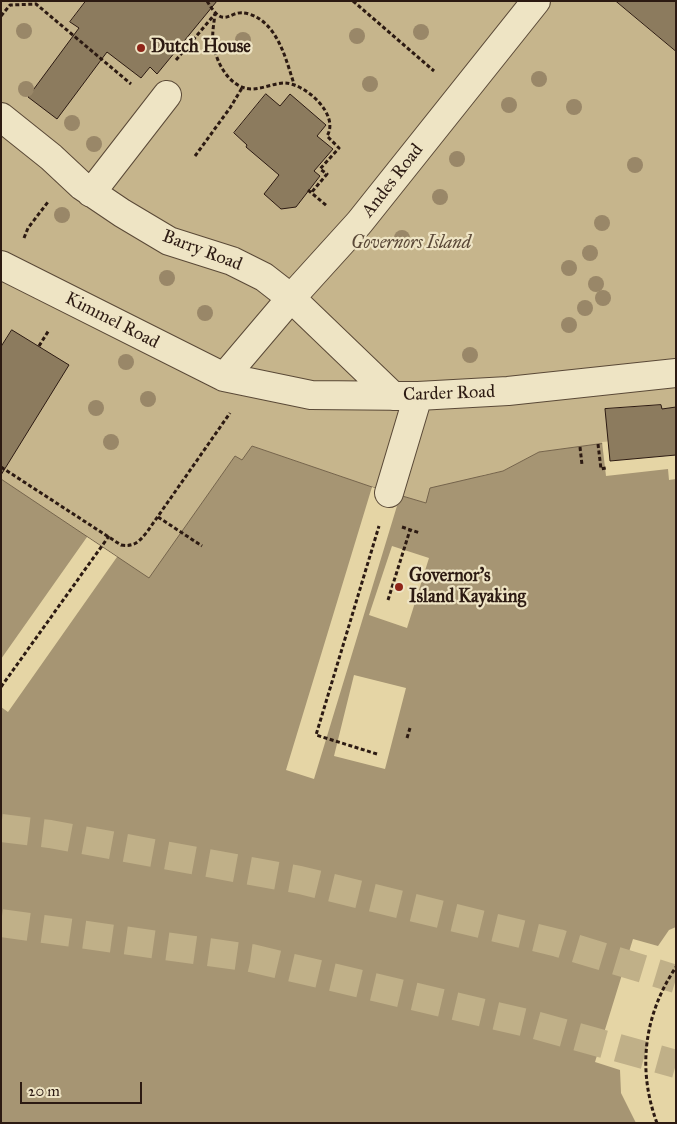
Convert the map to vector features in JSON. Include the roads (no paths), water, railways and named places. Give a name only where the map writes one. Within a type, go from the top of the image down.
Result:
[{"type":"street","name":"Andes Road","points":[[224,377],[291,298],[360,223],[536,1]]},
{"type":"street","points":[[91,193],[167,95]]},
{"type":"street","name":"Barry Road","points":[[1,117],[51,157],[91,193],[122,213],[169,241],[232,262],[264,276],[406,396]]},
{"type":"street","name":"Kimmel Road","points":[[1,266],[224,377]]},
{"type":"street","name":"Carder Road","points":[[224,377],[311,395],[406,396],[508,392],[676,374]]},
{"type":"street","points":[[389,493],[406,396]]},
{"type":"tunnel","points":[[1,828],[50,834],[300,880],[558,943],[676,979]]},
{"type":"tunnel","points":[[1,923],[251,958],[535,1025],[676,1064]]},
{"type":"place","name":"Dutch House","points":[[141,48]]},
{"type":"place","name":"Governor's Island Kayaking","points":[[399,587]]},
{"type":"park label","name":"Governors Island","points":[[411,244]]}]
